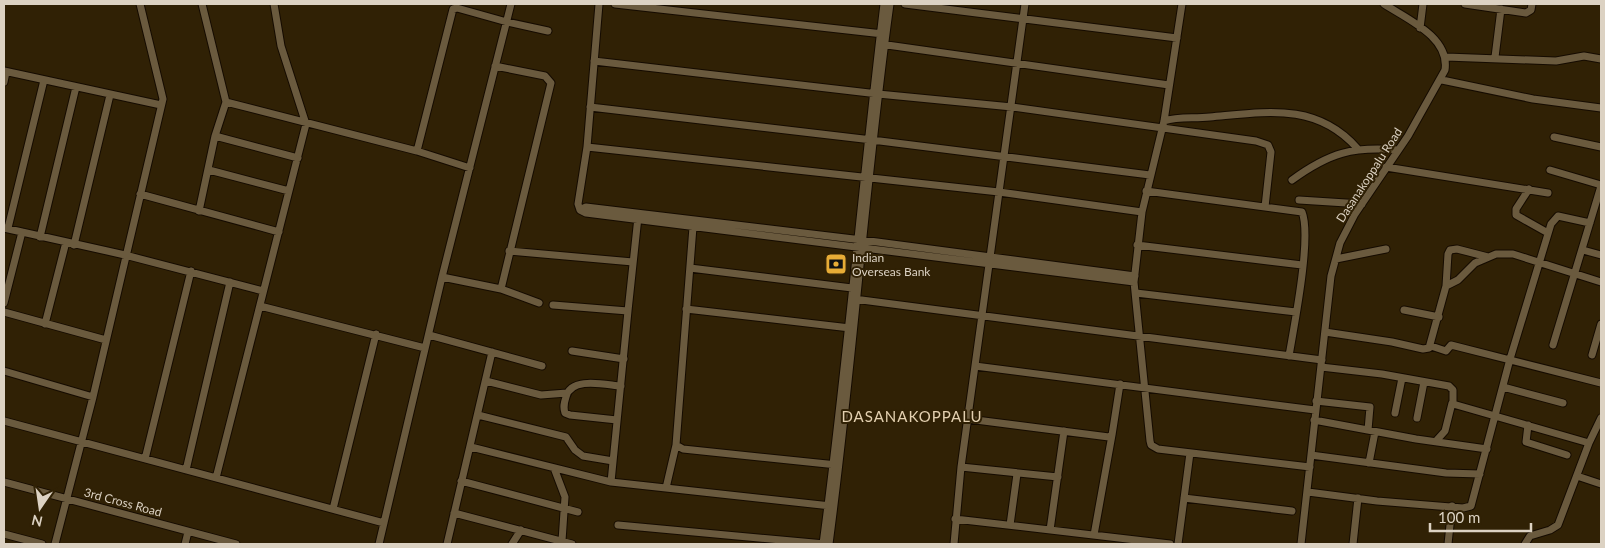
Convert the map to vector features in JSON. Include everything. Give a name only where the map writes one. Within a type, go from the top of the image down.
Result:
[{"type":"street","points":[[55,544],[93,397],[125,255],[162,105],[162,92],[140,4]]},
{"type":"street","points":[[199,211],[216,136],[226,102],[202,4]]},
{"type":"street","points":[[216,478],[306,124],[282,46],[274,4]]},
{"type":"street","points":[[379,544],[442,277],[511,4]]},
{"type":"street","points":[[599,4],[587,146],[578,204],[580,210],[586,207],[693,227],[858,243]]},
{"type":"street","points":[[616,4],[883,34]]},
{"type":"street","points":[[853,299],[852,288],[882,44],[884,4]]},
{"type":"street","points":[[883,34],[890,4]]},
{"type":"street","points":[[904,4],[1177,38]]},
{"type":"street","points":[[954,544],[961,467],[1026,4]]},
{"type":"street","points":[[1182,4],[1163,125],[1146,191],[1137,245],[1135,279],[1139,338],[1151,445],[1158,449],[1310,467]]},
{"type":"street","points":[[1384,4],[1429,34],[1444,50],[1446,57],[1495,57],[1556,62],[1584,56],[1601,59]]},
{"type":"street","points":[[1420,28],[1423,4]]},
{"type":"street","points":[[1465,4],[1526,13],[1531,10],[1532,4]]},
{"type":"street","points":[[417,151],[453,9],[457,8],[548,31]]},
{"type":"street","points":[[1495,57],[1501,9]]},
{"type":"street","points":[[882,44],[1170,85]]},
{"type":"street","name":"Dasanakoppalu Road","points":[[1301,544],[1331,276],[1340,243],[1362,204],[1442,80],[1446,57]]},
{"type":"street","points":[[594,61],[1163,125],[1256,141],[1268,145],[1271,152],[1265,207]]},
{"type":"street","points":[[495,66],[546,76],[551,83],[501,289]]},
{"type":"street","points":[[4,82],[5,72],[162,105]]},
{"type":"street","points":[[44,80],[6,228],[191,271],[263,291]]},
{"type":"street","points":[[1442,80],[1533,99],[1601,108]]},
{"type":"street","points":[[40,237],[76,87]]},
{"type":"street","points":[[74,245],[110,95]]},
{"type":"street","points":[[226,102],[417,151],[470,168]]},
{"type":"street","points":[[590,107],[870,139],[1150,175]]},
{"type":"street","points":[[1163,125],[1173,118],[1202,118],[1277,111],[1295,113],[1331,126],[1345,135],[1357,148]]},
{"type":"street","points":[[216,136],[298,158]]},
{"type":"street","points":[[1554,137],[1601,147]]},
{"type":"street","points":[[587,146],[999,192],[1142,212]]},
{"type":"street","points":[[1292,180],[1306,169],[1357,148],[1398,150]]},
{"type":"street","points":[[1386,167],[1529,189],[1548,194]]},
{"type":"street","points":[[209,170],[289,192]]},
{"type":"street","points":[[1550,170],[1601,185],[1576,274],[1553,345]]},
{"type":"street","points":[[1529,189],[1516,209],[1516,215],[1548,233]]},
{"type":"street","points":[[1146,191],[1302,212],[1304,229],[1302,265],[1289,356]]},
{"type":"street","points":[[140,194],[279,232]]},
{"type":"street","points":[[1298,200],[1362,204]]},
{"type":"street","points":[[1308,492],[1358,498],[1471,506],[1538,262],[1553,220],[1558,216],[1601,218]]},
{"type":"street","points":[[638,218],[990,259],[1135,279]]},
{"type":"street","points":[[611,482],[638,218]]},
{"type":"street","points":[[666,488],[676,445],[693,227]]},
{"type":"street","points":[[4,303],[22,232]]},
{"type":"street","points":[[44,324],[66,242]]},
{"type":"street","points":[[618,525],[824,544],[837,465],[858,243]]},
{"type":"street","points":[[1137,245],[1302,265]]},
{"type":"street","points":[[1336,259],[1386,249]]},
{"type":"street","points":[[1431,346],[1446,286],[1448,254],[1450,250],[1456,249],[1488,257]]},
{"type":"street","points":[[1583,250],[1601,255]]},
{"type":"street","points":[[509,251],[633,262]]},
{"type":"street","points":[[1446,286],[1458,280],[1475,263],[1496,254],[1513,254],[1601,282]]},
{"type":"street","points":[[690,268],[852,288]]},
{"type":"street","points":[[145,459],[191,271]]},
{"type":"street","points":[[442,277],[501,289],[539,303]]},
{"type":"street","points":[[186,470],[230,282]]},
{"type":"street","points":[[1136,292],[1296,312]]},
{"type":"street","points":[[853,299],[1139,338],[1289,356],[1321,364],[1451,387],[1453,390],[1452,403],[1445,431],[1436,441]]},
{"type":"street","points":[[552,305],[628,311]]},
{"type":"street","points":[[260,306],[425,348]]},
{"type":"street","points":[[686,309],[850,328]]},
{"type":"street","points":[[1404,310],[1439,317]]},
{"type":"street","points":[[4,312],[106,340]]},
{"type":"street","points":[[1592,356],[1601,324]]},
{"type":"street","points":[[1325,332],[1392,342],[1423,349],[1431,346],[1446,351],[1452,345],[1601,383]]},
{"type":"street","points":[[333,509],[376,334]]},
{"type":"street","points":[[429,335],[542,366]]},
{"type":"street","points":[[572,351],[624,359]]},
{"type":"street","points":[[447,544],[492,352]]},
{"type":"street","points":[[975,366],[1315,410]]},
{"type":"street","points":[[4,371],[93,397]]},
{"type":"street","points":[[1394,413],[1402,378]]},
{"type":"street","points":[[486,381],[541,395],[567,392],[574,386],[582,383],[621,386]]},
{"type":"street","points":[[1417,418],[1424,382]]},
{"type":"street","points":[[1094,535],[1120,384]]},
{"type":"street","points":[[1503,387],[1563,403]]},
{"type":"street","points":[[567,392],[564,410],[567,414],[617,420]]},
{"type":"street","points":[[1316,401],[1370,406],[1369,463]]},
{"type":"street","points":[[1452,403],[1589,443]]},
{"type":"street","points":[[478,415],[566,437],[582,456],[613,461]]},
{"type":"street","points":[[1525,544],[1528,537],[1550,530],[1558,525],[1589,443],[1601,418]]},
{"type":"street","points":[[968,419],[1105,437],[1112,434]]},
{"type":"street","points":[[1314,420],[1486,449]]},
{"type":"street","points":[[4,421],[384,523]]},
{"type":"street","points":[[1528,425],[1526,442],[1567,455]]},
{"type":"street","points":[[1050,530],[1064,432]]},
{"type":"street","points":[[676,445],[683,448],[837,465]]},
{"type":"street","points":[[471,447],[611,482],[831,506]]},
{"type":"street","points":[[1178,544],[1190,453]]},
{"type":"street","points":[[1311,455],[1446,473],[1480,474]]},
{"type":"street","points":[[961,467],[1058,477]]},
{"type":"street","points":[[554,468],[565,497],[562,541]]},
{"type":"street","points":[[1010,525],[1017,474]]},
{"type":"street","points":[[1577,476],[1601,484]]},
{"type":"street","points":[[461,481],[578,512]]},
{"type":"street","name":"3rd Cross Road","points":[[4,482],[236,544]]},
{"type":"street","points":[[1184,498],[1292,511]]},
{"type":"street","points":[[1353,544],[1358,498]]},
{"type":"street","points":[[829,544],[831,506]]},
{"type":"street","points":[[1448,544],[1452,506]]},
{"type":"street","points":[[454,513],[572,544]]},
{"type":"street","points":[[956,519],[1170,544]]},
{"type":"street","points":[[512,544],[521,530]]},
{"type":"street","points":[[185,544],[188,532]]},
{"type":"street","points":[[4,534],[42,544]]},
{"type":"place","name":"Indian Overseas Bank","points":[[836,264]]},
{"type":"district","name":"DASANAKOPPALU","points":[[912,416]]}]
